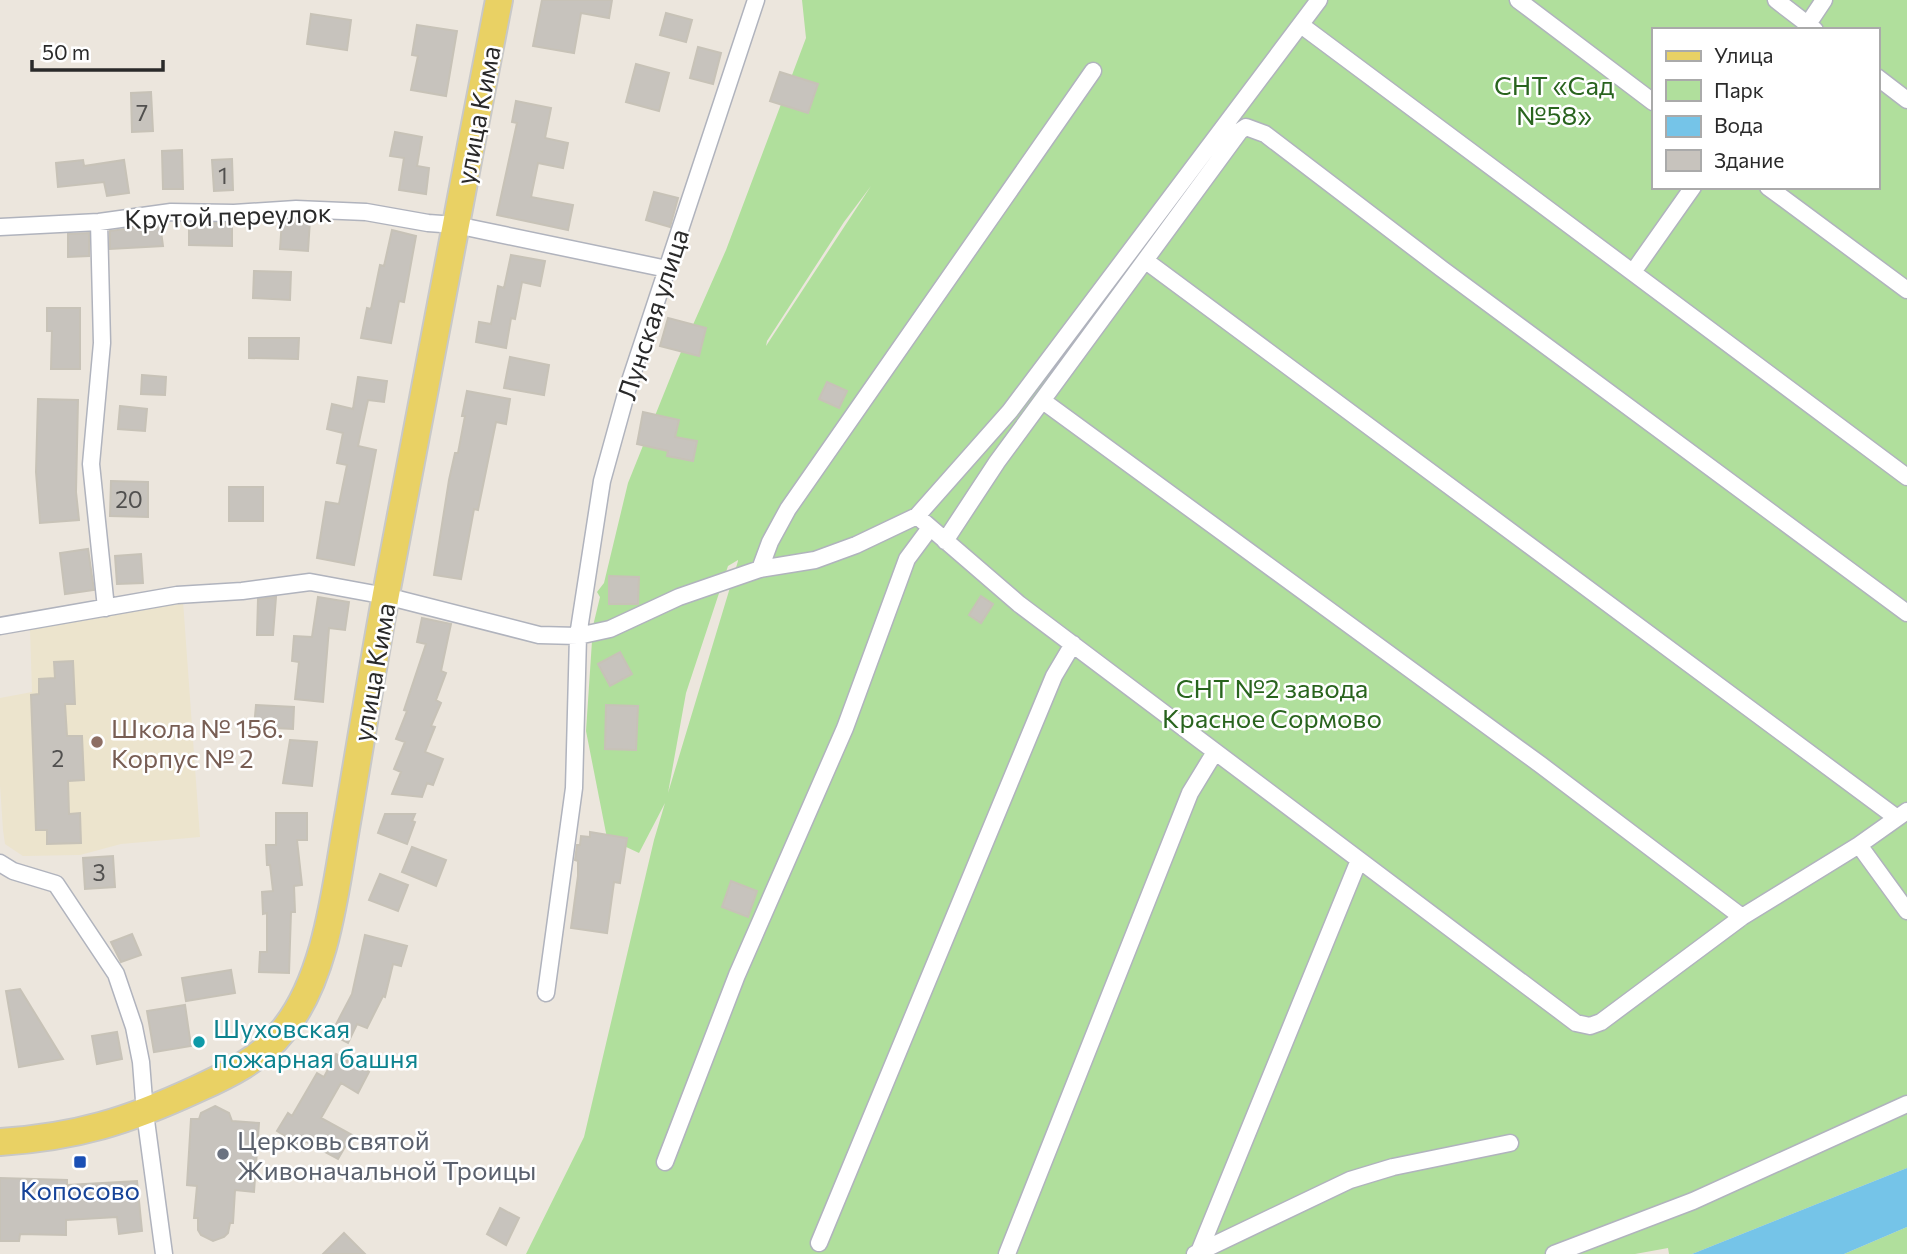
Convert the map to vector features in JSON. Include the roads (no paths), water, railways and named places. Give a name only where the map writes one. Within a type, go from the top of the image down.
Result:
[{"type":"main road","name":"улица Кима","points":[[0,1142],[36,1140],[77,1133],[145,1113],[214,1081],[254,1058],[281,1035],[300,1008],[315,974],[329,920],[386,596],[499,0]]},
{"type":"street","name":"Лунская улица","points":[[546,993],[574,788],[578,636],[602,481],[628,387],[756,0]]},
{"type":"street","points":[[0,626],[177,595],[242,591],[310,582],[386,596],[539,635],[578,636],[610,629],[679,597],[760,569],[815,560],[856,545],[917,516],[1010,411],[1318,0]]},
{"type":"street","points":[[1518,0],[1652,101]]},
{"type":"street","points":[[1776,0],[1809,28],[1824,0]]},
{"type":"street","points":[[1301,25],[1907,477]]},
{"type":"street","points":[[760,569],[770,542],[788,509],[1093,71]]},
{"type":"street","points":[[1879,79],[1907,100]]},
{"type":"street","points":[[945,541],[997,462],[1240,131],[1246,127],[1265,134],[1442,269],[1907,613]]},
{"type":"street","points":[[1633,272],[1692,189]]},
{"type":"street","points":[[1771,189],[1907,290]]},
{"type":"street","name":"Крутой переулок","points":[[0,227],[99,222],[171,212],[234,213],[296,209],[366,212],[456,225],[667,269]]},
{"type":"street","points":[[99,222],[102,343],[91,464],[106,608]]},
{"type":"street","points":[[917,516],[1019,604],[1576,1023],[1590,1026],[1601,1022],[1742,917],[1859,845],[1902,815],[1146,261]]},
{"type":"street","points":[[1043,401],[1474,715],[1742,917]]},
{"type":"street","points":[[665,1162],[737,975],[845,728],[907,559],[930,528]]},
{"type":"street","points":[[819,1243],[1049,689],[1073,644]]},
{"type":"street","points":[[1007,1254],[1191,793],[1215,751]]},
{"type":"street","points":[[1859,845],[1907,911]]},
{"type":"street","points":[[1197,1253],[1359,860]]},
{"type":"street","points":[[0,863],[13,871],[56,884],[116,974],[134,1027],[141,1062],[164,1254]]},
{"type":"street","points":[[1554,1254],[1693,1201],[1907,1104]]},
{"type":"street","points":[[1197,1253],[1350,1180],[1393,1167],[1510,1143]]},
{"type":"water","points":[[1907,1168],[1907,1227],[1844,1254],[1692,1254]]},
{"type":"place","name":"Школа № 156. Корпус № 2","points":[[97,742]]},
{"type":"place","name":"Шуховская пожарная башня","points":[[199,1042]]},
{"type":"place","name":"Церковь святой Живоначальной Троицы","points":[[223,1154]]},
{"type":"place","name":"Копосово","points":[[80,1162]]},
{"type":"park label","name":"СНТ «Сад №58»","points":[[1554,99]]},
{"type":"park label","name":"СНТ №2 завода Красное Сормово","points":[[1272,702]]}]
